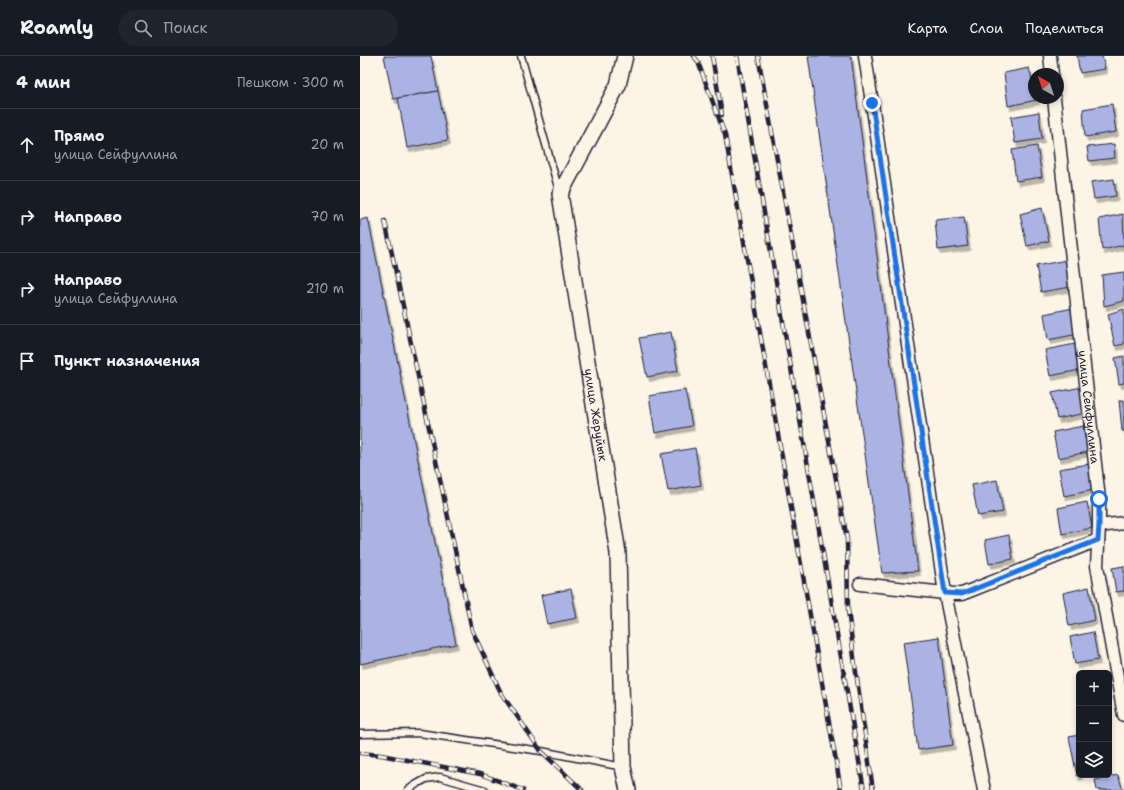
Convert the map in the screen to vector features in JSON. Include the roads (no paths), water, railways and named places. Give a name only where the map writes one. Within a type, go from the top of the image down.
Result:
[{"type":"street","points":[[560,194],[618,85],[625,56]]},
{"type":"street","points":[[865,56],[945,593],[984,790]]},
{"type":"street","points":[[1050,56],[1051,68]]},
{"type":"street","name":"улица Сейфуллина","points":[[1055,104],[1099,499],[1097,566],[1124,715]]},
{"type":"street","name":"улица Жеруйык","points":[[560,194],[618,553],[623,767],[628,790]]},
{"type":"street","points":[[1099,526],[1124,523]]},
{"type":"street","points":[[860,584],[962,594],[1098,540]]},
{"type":"lane","points":[[521,56],[560,194]]},
{"type":"lane","points":[[360,734],[419,733],[542,751],[623,767]]},
{"type":"lane","points":[[408,790],[426,779],[440,777],[485,790]]},
{"type":"railway","points":[[694,56],[698,62],[725,135],[841,790]]},
{"type":"railway","points":[[712,56],[722,115]]},
{"type":"railway","points":[[737,56],[864,790]]},
{"type":"railway","points":[[758,56],[847,539],[848,610],[873,790]]},
{"type":"railway","points":[[385,221],[472,630],[501,693],[541,751],[582,790]]},
{"type":"railway","points":[[360,753],[381,755],[480,774],[523,790]]}]
